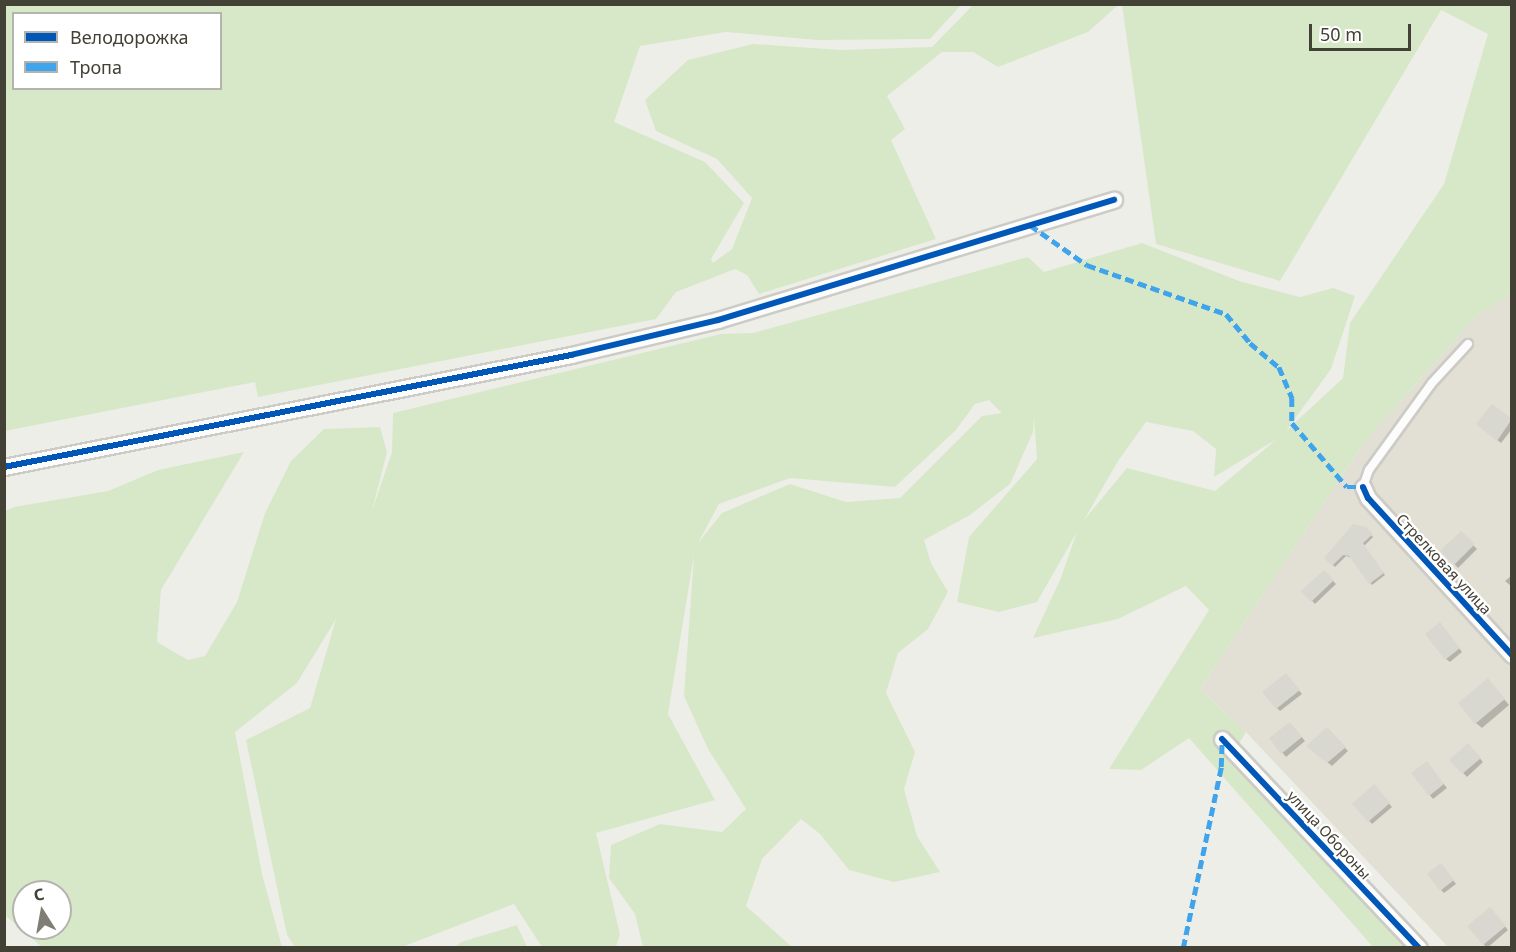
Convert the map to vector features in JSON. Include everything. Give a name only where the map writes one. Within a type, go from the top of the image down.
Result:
[{"type":"street","points":[[4,467],[571,355],[718,320],[1114,200]]},
{"type":"street","name":"Стрелковая улица","points":[[1363,487],[1368,498],[1512,655]]},
{"type":"street","name":"улица Обороны","points":[[1222,739],[1419,948]]},
{"type":"lane","points":[[1363,487],[1369,470],[1432,383],[1468,344]]},
{"type":"shaded area","points":[[1511,294],[1511,947],[1448,947],[1246,732],[1200,689],[1365,441],[1477,315]]},
{"type":"green space","points":[[5,4],[961,5],[930,39],[817,40],[726,32],[640,46],[614,122],[705,162],[744,203],[711,259],[713,263],[732,249],[752,198],[717,159],[656,131],[645,100],[688,60],[753,44],[842,50],[932,47],[973,5],[1118,5],[1088,32],[998,67],[973,52],[942,52],[887,96],[905,129],[891,140],[936,239],[759,294],[747,275],[735,269],[676,292],[656,319],[258,397],[255,382],[5,431]]},
{"type":"green space","points":[[1122,5],[1511,5],[1511,294],[1477,315],[1365,441],[1200,689],[1246,732],[1231,757],[1409,947],[1373,947],[1189,738],[1141,770],[1109,769],[1209,610],[1186,586],[1118,619],[1033,638],[1060,580],[1077,532],[1037,602],[999,612],[957,602],[969,537],[1037,459],[1034,418],[1033,432],[1010,484],[970,515],[924,540],[931,563],[948,592],[928,629],[898,653],[886,693],[915,752],[904,789],[917,836],[940,872],[894,882],[849,870],[820,834],[801,819],[762,859],[746,906],[792,947],[643,947],[635,914],[609,878],[611,845],[660,824],[722,832],[746,809],[708,749],[684,696],[694,555],[668,714],[715,800],[596,833],[620,934],[616,947],[542,947],[514,904],[402,947],[295,947],[287,935],[246,740],[310,708],[336,619],[297,683],[235,732],[262,874],[282,947],[42,947],[34,940],[72,940],[72,880],[12,880],[12,921],[5,915],[5,511],[14,507],[108,491],[158,470],[244,452],[161,590],[157,642],[188,660],[205,656],[237,602],[265,513],[291,461],[324,429],[380,427],[387,452],[372,511],[392,452],[393,413],[721,334],[753,333],[1028,257],[1044,272],[1142,243],[1239,281],[1300,297],[1333,288],[1355,296],[1331,369],[1286,431],[1343,378],[1350,323],[1444,184],[1488,34],[1441,10],[1280,281],[1156,244]],"holes":[[[989,400],[1002,413],[982,416],[900,498],[846,502],[790,484],[722,513],[698,543],[719,504],[790,478],[895,487],[955,431],[975,404]],[[1146,422],[1193,431],[1216,449],[1214,477],[1277,439],[1215,491],[1127,468],[1084,520],[1118,461]]]},
{"type":"green space","points":[[517,925],[527,947],[455,947],[461,942]]},
{"type":"building","points":[[1492,404],[1512,419],[1497,441],[1476,424]]},
{"type":"building","points":[[1353,524],[1366,527],[1373,534],[1363,543],[1384,573],[1369,584],[1349,556],[1343,555],[1332,566],[1324,558]]},
{"type":"building","points":[[1461,531],[1475,544],[1454,565],[1440,551]]},
{"type":"building","points":[[1324,570],[1334,580],[1311,602],[1301,591]]},
{"type":"building","points":[[1440,622],[1460,648],[1445,660],[1425,634]]},
{"type":"building","points":[[1286,673],[1300,690],[1276,709],[1262,692]]},
{"type":"building","points":[[1488,678],[1505,699],[1475,724],[1458,703]]},
{"type":"building","points":[[1290,722],[1302,737],[1281,754],[1269,738]]},
{"type":"building","points":[[1327,727],[1346,747],[1327,763],[1306,746]]},
{"type":"building","points":[[1468,743],[1481,758],[1462,774],[1449,760]]},
{"type":"building","points":[[1427,761],[1444,784],[1429,796],[1411,773]]},
{"type":"building","points":[[1374,784],[1390,803],[1368,822],[1352,804]]},
{"type":"building","points":[[1441,863],[1454,880],[1440,891],[1427,874]]},
{"type":"building","points":[[1490,907],[1506,926],[1483,945],[1467,926]]},
{"type":"marked path","points":[[1030,225],[1087,265],[1226,314],[1250,343],[1279,367],[1292,398],[1292,423],[1347,487],[1363,487]]},
{"type":"marked path","points":[[1183,948],[1221,767],[1222,739]]},
{"type":"cycle path","points":[[4,467],[571,355],[718,320],[1114,200]]},
{"type":"cycle path","points":[[1363,487],[1368,498],[1512,655]]},
{"type":"cycle path","points":[[1222,739],[1419,948]]}]
